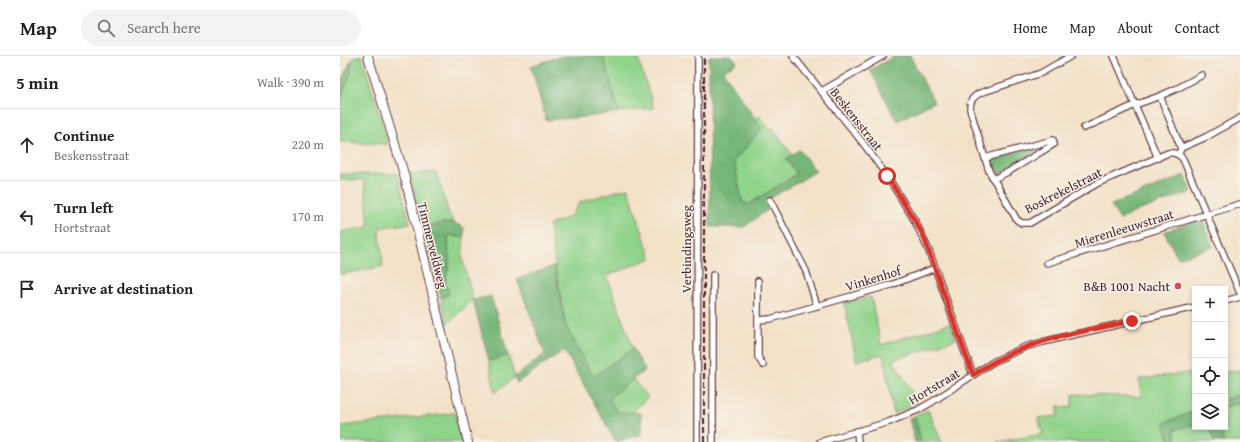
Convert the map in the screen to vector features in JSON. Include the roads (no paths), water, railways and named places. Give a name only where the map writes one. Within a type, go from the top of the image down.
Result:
[{"type":"street","name":"Timmerveldweg","points":[[368,56],[404,174],[468,442]]},
{"type":"street","name":"Verbindingsweg","points":[[696,442],[698,56]]},
{"type":"street","name":"Beskensstraat","points":[[793,56],[863,143],[887,176],[923,235],[973,375]]},
{"type":"street","points":[[822,91],[883,56]]},
{"type":"street","name":"Boskrekelstraat","points":[[1071,56],[1041,73],[980,93],[973,97],[970,102],[970,109],[989,171],[1017,220],[1022,223],[1030,222],[1098,183],[1168,153],[1179,154]]},
{"type":"street","points":[[1114,56],[1158,158]]},
{"type":"street","points":[[1084,128],[1178,88],[1202,75]]},
{"type":"street","points":[[1160,96],[1181,148],[1179,154],[1183,159],[1240,293]]},
{"type":"street","points":[[1181,148],[1206,137],[1240,118]]},
{"type":"street","points":[[985,158],[1053,140],[1054,144],[994,179]]},
{"type":"street","points":[[770,200],[806,271],[817,306]]},
{"type":"street","name":"Mierenleeuwstraat","points":[[1047,263],[1240,204]]},
{"type":"street","name":"Vinkenhof","points":[[758,320],[770,319],[891,285],[935,268]]},
{"type":"street","points":[[713,275],[713,442]]},
{"type":"street","points":[[758,281],[758,357],[762,364]]},
{"type":"street","points":[[1228,300],[1240,297]]},
{"type":"street","name":"Hortstraat","points":[[820,442],[889,422],[918,410],[993,362],[1025,348],[1043,342],[1192,308]]},
{"type":"street","points":[[716,374],[716,442]]},
{"type":"street","points":[[857,431],[858,442]]},
{"type":"railway","points":[[704,56],[704,442]]},
{"type":"place","name":"B&B 1001 Nacht","points":[[1178,286]]}]
